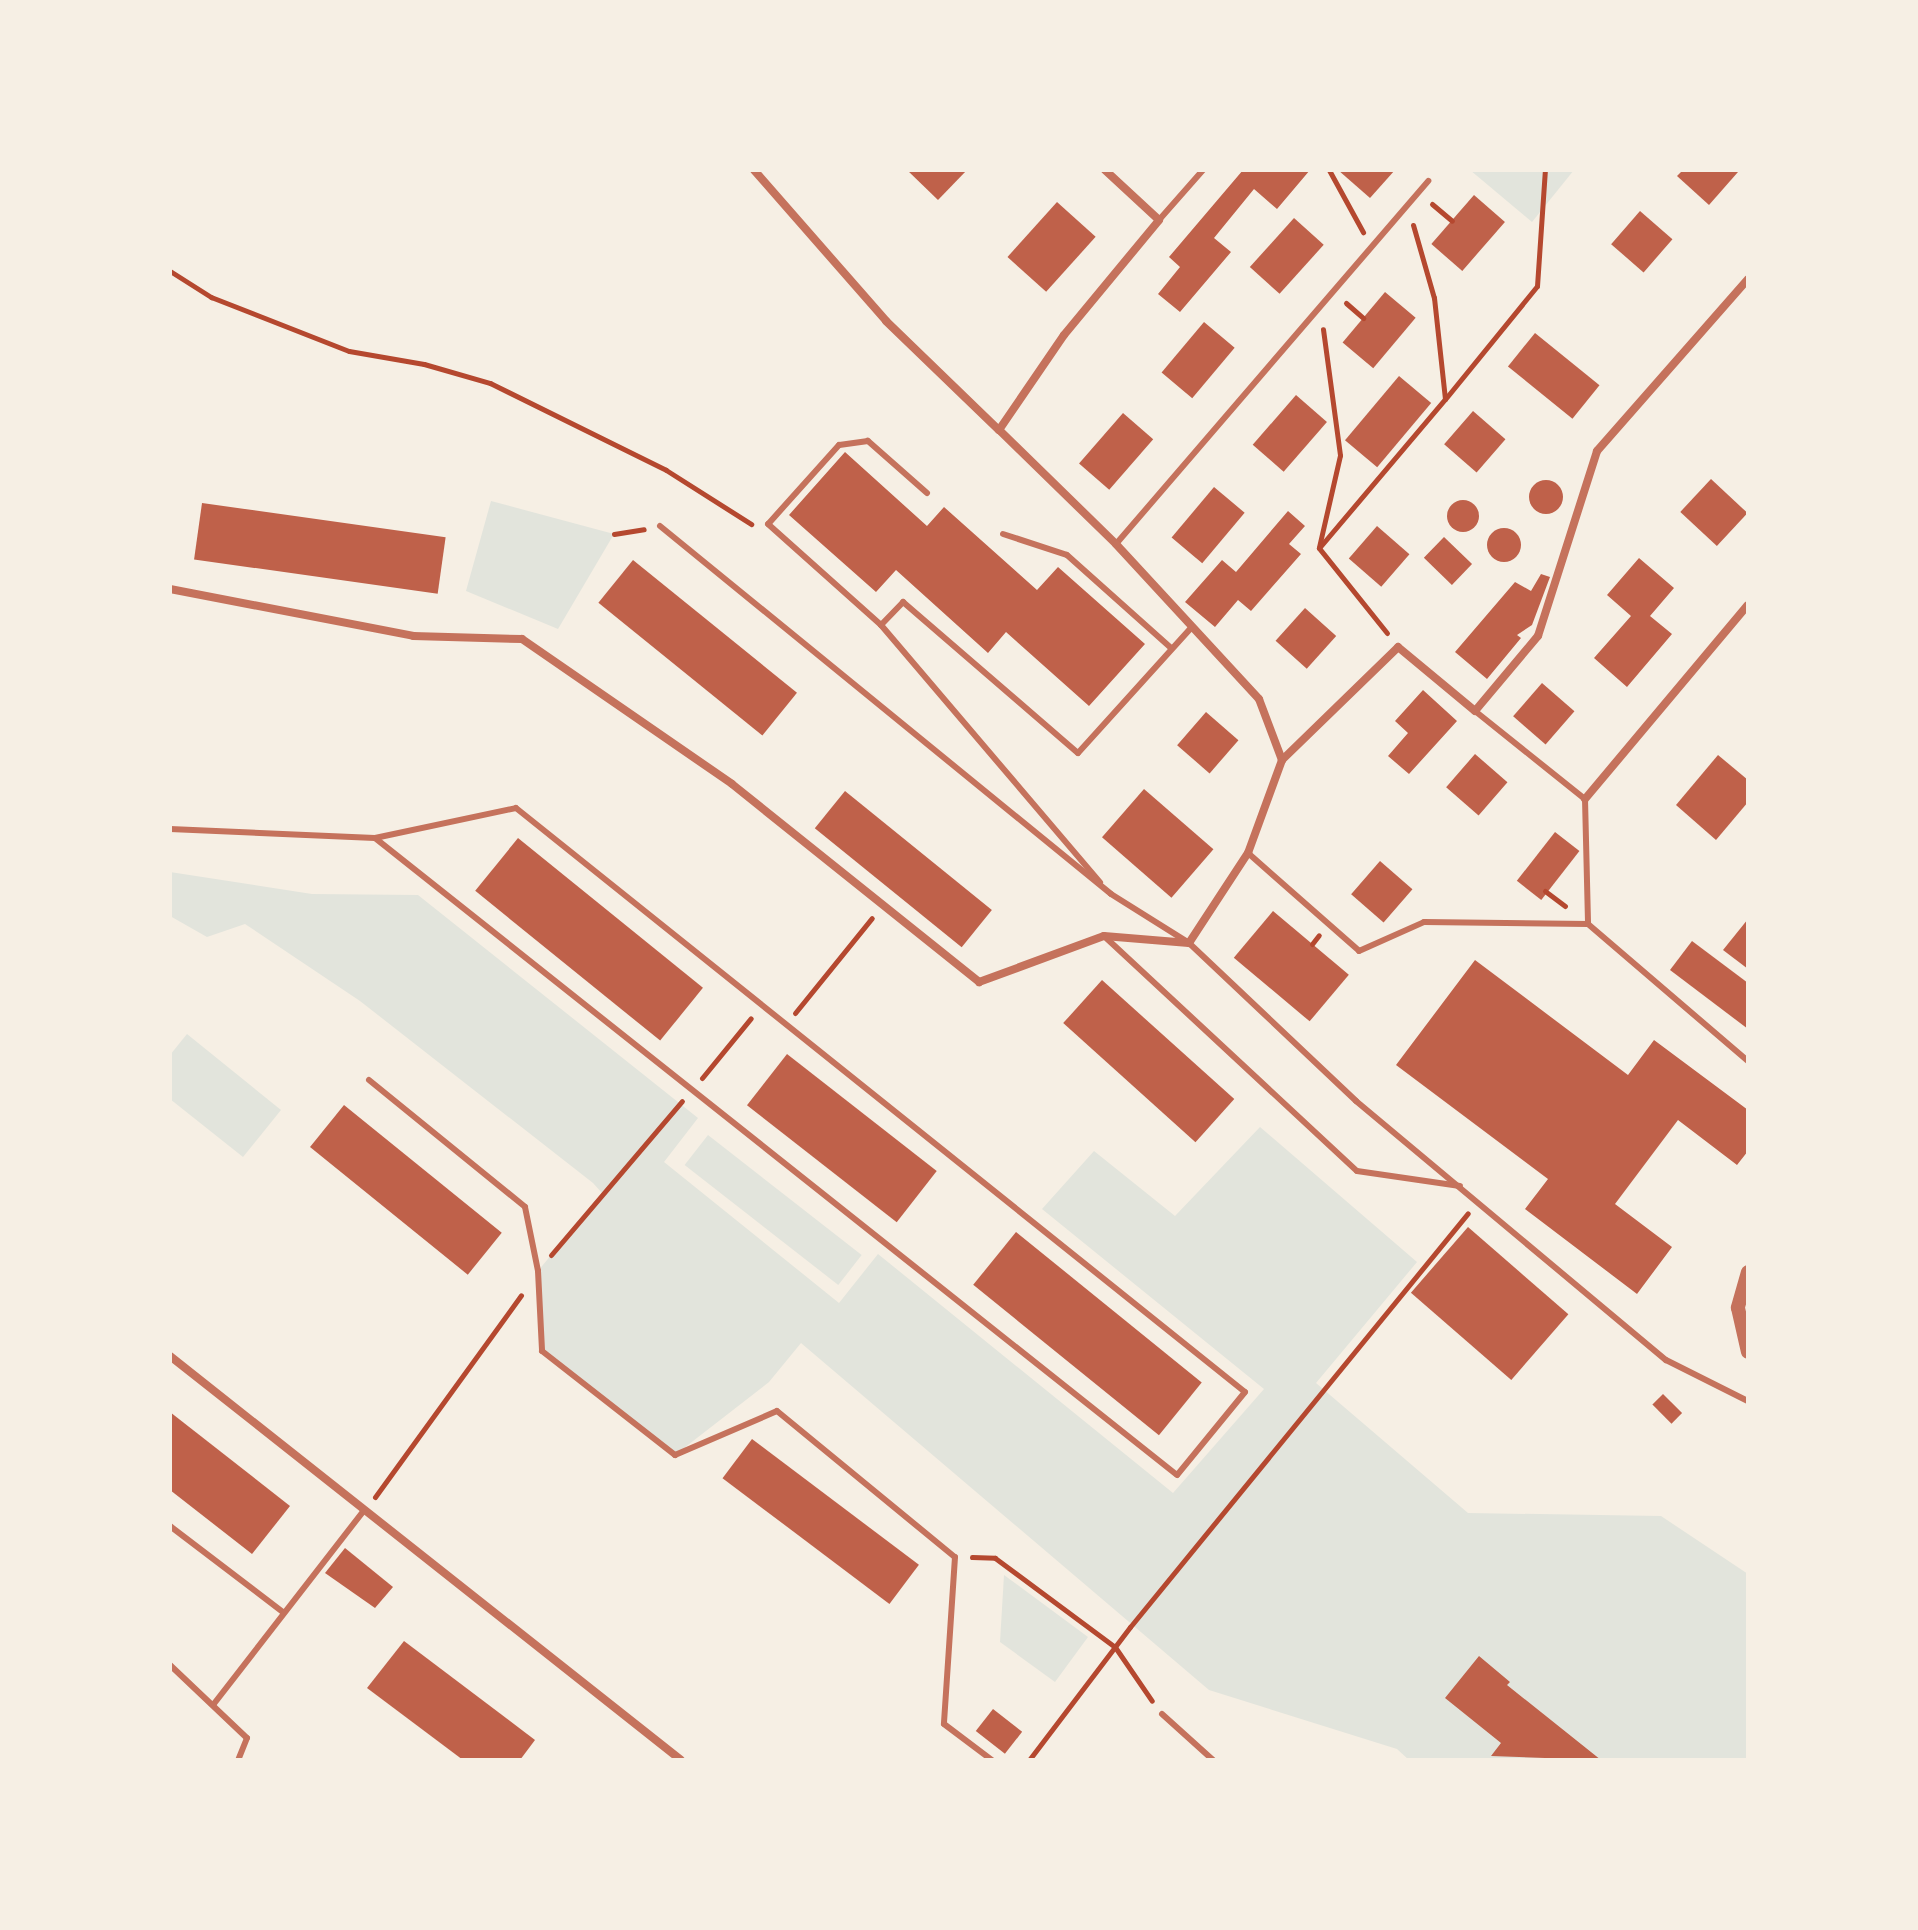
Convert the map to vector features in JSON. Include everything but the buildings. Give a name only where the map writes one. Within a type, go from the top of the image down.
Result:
[{"type":"street","points":[[754,170],[886,321],[1116,544],[1259,699],[1282,760]]},
{"type":"street","points":[[999,430],[1064,335],[1159,220],[1105,170]]},
{"type":"street","points":[[170,589],[413,636],[522,639],[732,784],[979,982],[1104,936],[1189,943],[1248,853],[1282,760],[1398,647],[1475,711],[1538,636],[1597,451],[1748,279]]},
{"type":"street","points":[[1585,799],[1748,605]]},
{"type":"street","points":[[1748,1272],[1738,1308],[1748,1352]]},
{"type":"street","points":[[170,1356],[681,1760]]},
{"type":"lane","points":[[1159,220],[1203,170]]},
{"type":"lane","points":[[1116,544],[1428,181]]},
{"type":"lane","points":[[927,493],[868,441],[839,445],[768,524],[881,625],[1111,894]]},
{"type":"lane","points":[[660,526],[1111,894],[1189,943],[1356,1101],[1464,1186],[1666,1360],[1748,1401]]},
{"type":"lane","points":[[1003,534],[1067,555],[1171,648]]},
{"type":"lane","points":[[881,625],[903,602],[1078,753],[1192,627]]},
{"type":"lane","points":[[1475,711],[1585,799],[1588,924]]},
{"type":"lane","points":[[170,829],[375,838],[516,808],[1245,1392],[1177,1475],[690,1093],[375,838]]},
{"type":"lane","points":[[1248,853],[1359,951],[1424,922],[1588,924],[1748,1061]]},
{"type":"lane","points":[[1104,936],[1357,1171],[1464,1186]]},
{"type":"lane","points":[[369,1080],[525,1207],[538,1271],[542,1351],[675,1455],[777,1411],[955,1557],[944,1724],[992,1760]]},
{"type":"lane","points":[[213,1705],[364,1510]]},
{"type":"lane","points":[[170,1526],[283,1612]]},
{"type":"lane","points":[[170,1665],[247,1738],[238,1760]]},
{"type":"lane","points":[[1162,1714],[1213,1760]]},
{"type":"path","points":[[1329,170],[1371,247]]},
{"type":"path","points":[[1319,548],[1537,286],[1545,170]]},
{"type":"path","points":[[1418,192],[1452,221]]},
{"type":"path","points":[[1407,205],[1434,298],[1445,399]]},
{"type":"path","points":[[170,271],[211,297],[349,351],[424,364],[490,383],[666,470],[748,524],[768,524]]},
{"type":"path","points":[[1319,548],[1340,455],[1320,306]]},
{"type":"path","points":[[614,534],[660,526]]},
{"type":"path","points":[[1319,548],[1398,647]]},
{"type":"path","points":[[786,1024],[882,905]]},
{"type":"path","points":[[602,1193],[762,1005]]},
{"type":"path","points":[[1029,1760],[1115,1647],[1478,1200]]},
{"type":"path","points":[[381,1489],[456,1388]]},
{"type":"path","points":[[995,1558],[1115,1647],[1162,1714]]},
{"type":"shaded area","points":[[1470,170],[1574,170],[1532,222]]},
{"type":"shaded area","points":[[491,501],[614,534],[558,629],[466,591]]},
{"type":"shaded area","points":[[170,872],[312,894],[418,895],[698,1118],[664,1162],[839,1303],[878,1254],[1173,1493],[1264,1389],[1042,1209],[1094,1151],[1175,1216],[1260,1127],[1417,1262],[1316,1383],[1468,1513],[1661,1516],[1748,1574],[1748,1760],[1409,1760],[1397,1749],[1209,1690],[801,1343],[769,1382],[675,1455],[542,1351],[538,1271],[602,1193],[360,1001],[245,924],[207,937],[170,916]]},
{"type":"shaded area","points":[[187,1034],[281,1110],[243,1157],[170,1099],[170,1055]]},
{"type":"shaded area","points":[[708,1135],[862,1255],[838,1285],[685,1165]]},
{"type":"shaded area","points":[[1004,1575],[1088,1637],[1055,1682],[1000,1642]]}]
